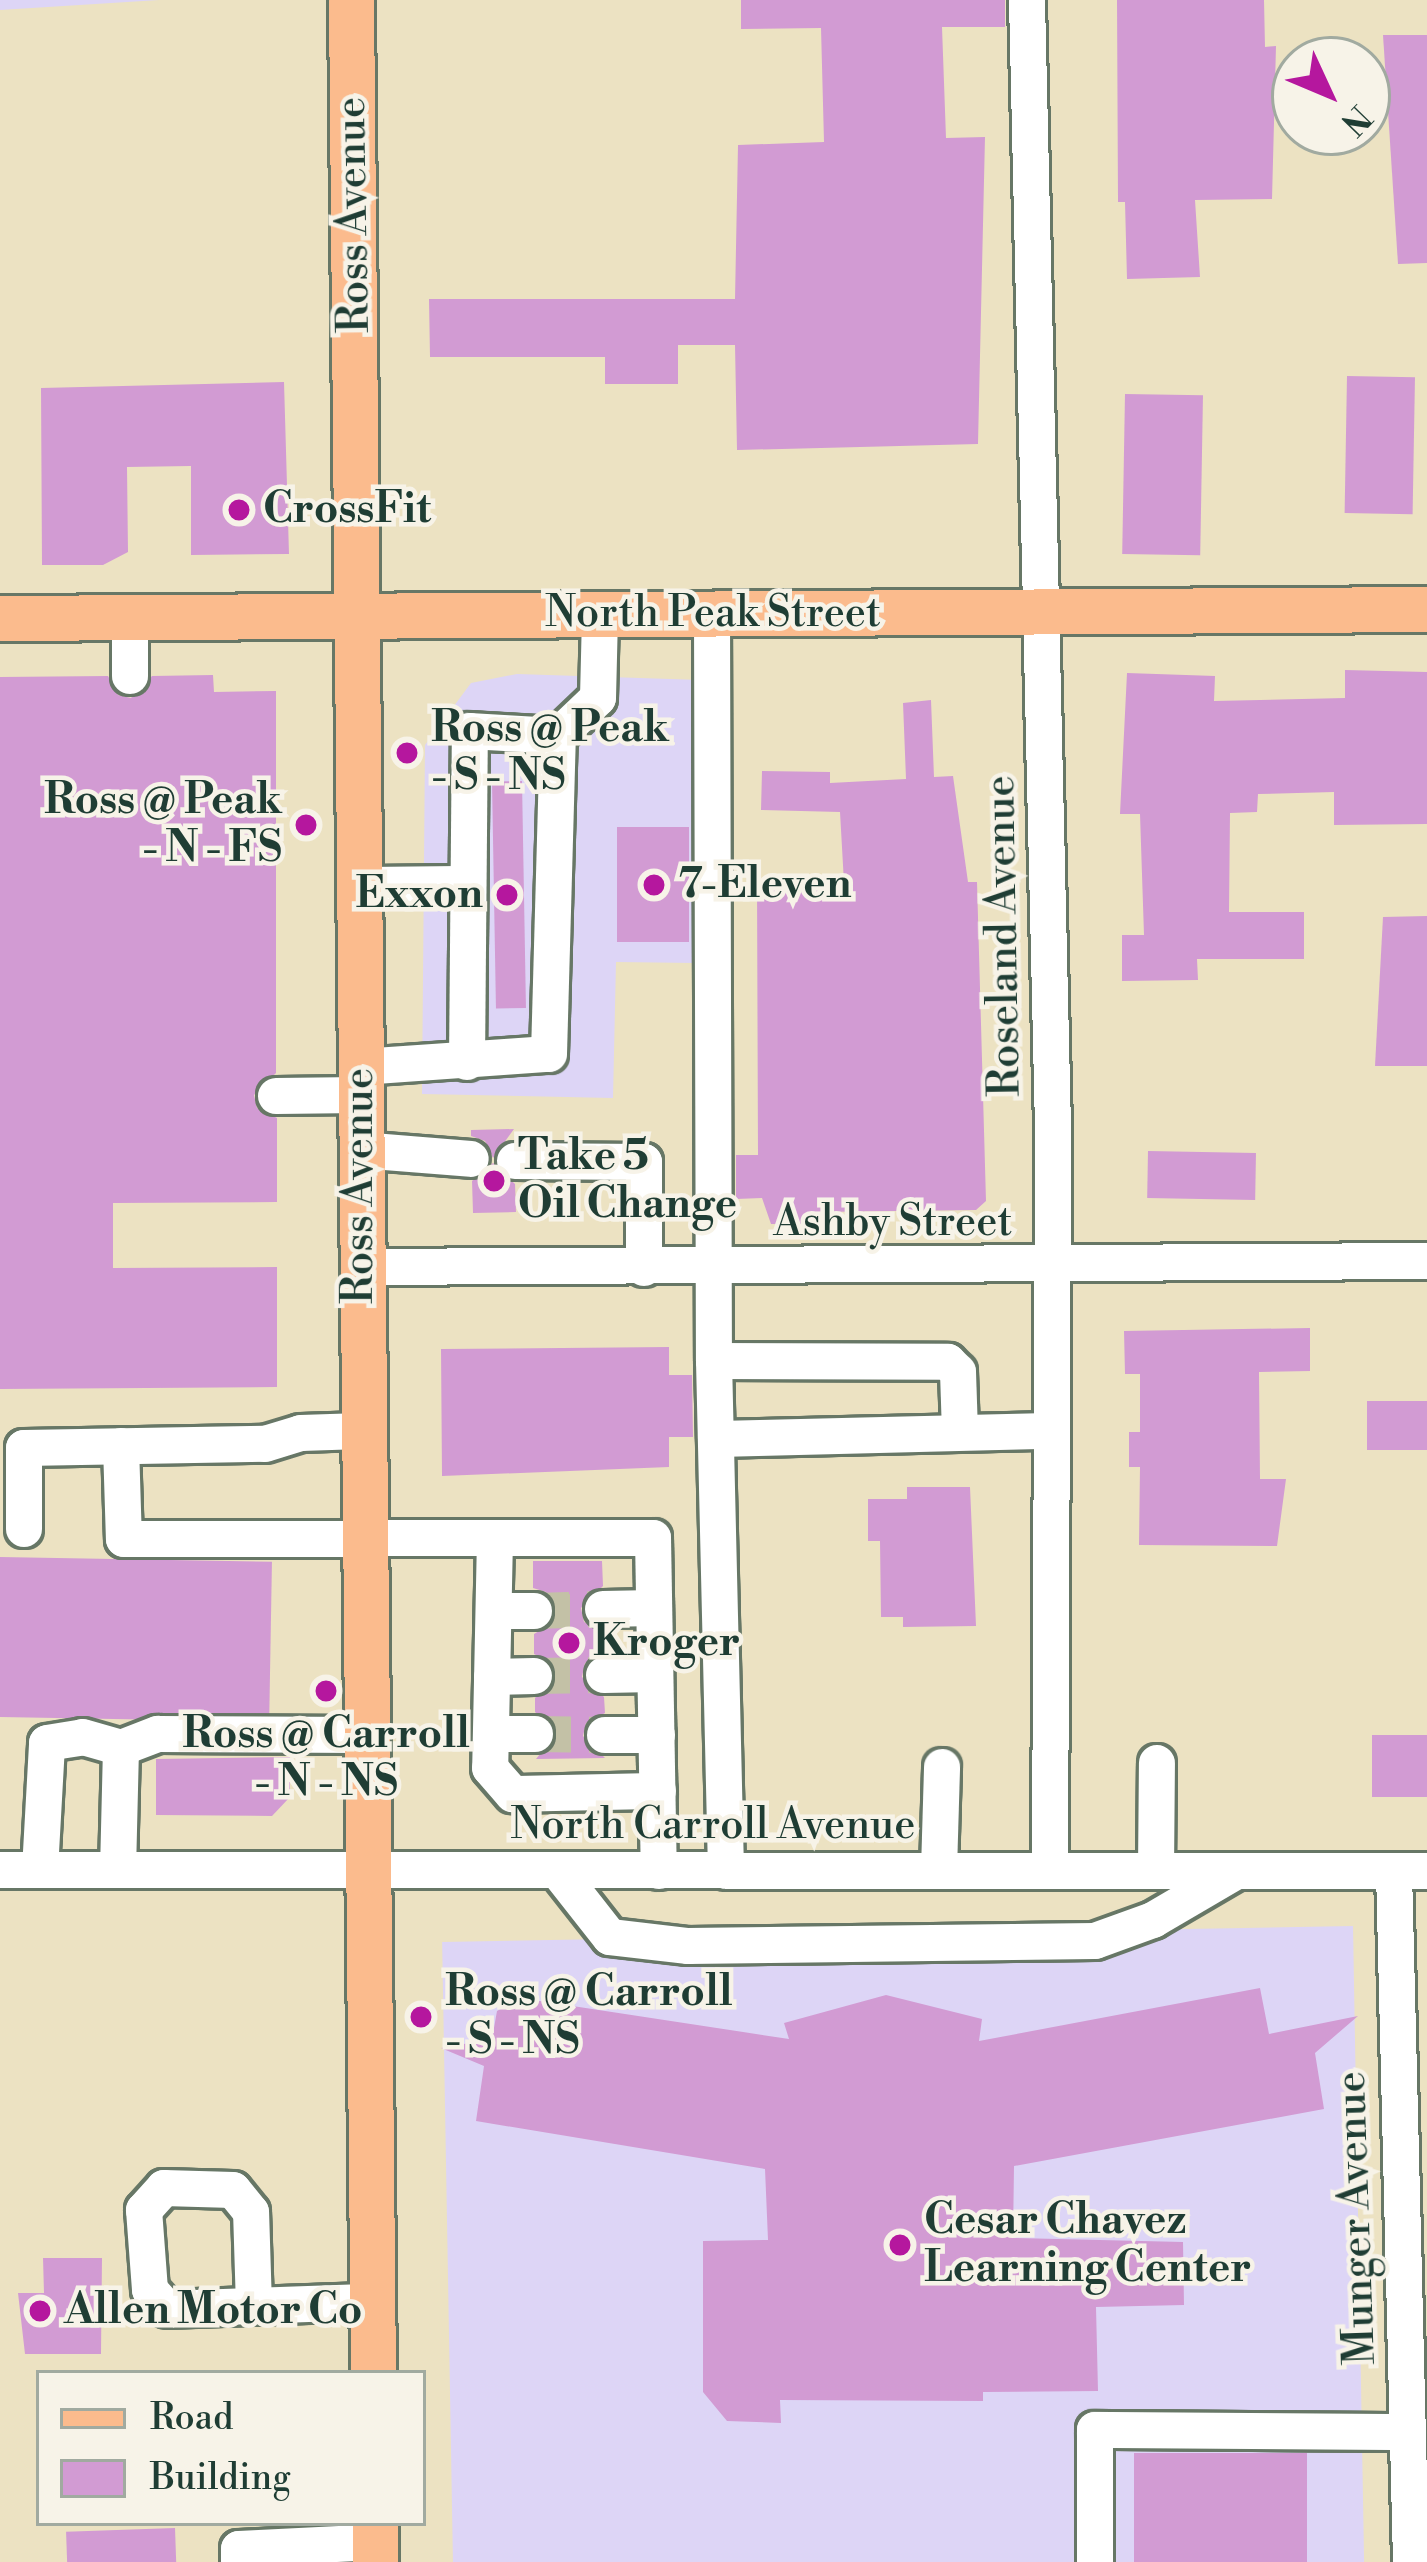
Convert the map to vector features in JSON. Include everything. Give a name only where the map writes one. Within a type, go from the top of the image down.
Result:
[{"type":"main road","name":"Ross Avenue","points":[[351,0],[361,618],[359,1267],[373,2370]]},
{"type":"main road","name":"North Peak Street","points":[[0,618],[1427,609]]},
{"type":"street","name":"Roseland Avenue","points":[[1027,0],[1051,1268],[1050,1871]]},
{"type":"street","points":[[277,1096],[467,1061],[549,1054],[558,736],[598,698],[600,614]]},
{"type":"street","points":[[712,614],[713,1361],[726,1871]]},
{"type":"street","points":[[130,619],[130,676]]},
{"type":"street","points":[[467,1061],[464,884],[470,731],[558,736]]},
{"type":"street","points":[[362,885],[464,884]]},
{"type":"street","points":[[360,1150],[471,1159]]},
{"type":"street","points":[[514,1161],[644,1162],[644,1268]]},
{"type":"street","name":"Ashby Street","points":[[359,1267],[1051,1268],[1427,1261]]},
{"type":"street","points":[[713,1361],[948,1362],[958,1372],[960,1432]]},
{"type":"street","points":[[24,1528],[24,1448],[265,1444],[301,1432],[362,1431]]},
{"type":"street","points":[[716,1439],[1051,1431]]},
{"type":"street","points":[[121,1446],[124,1539],[653,1538],[659,1870]]},
{"type":"street","points":[[495,1538],[490,1768],[513,1794],[658,1791]]},
{"type":"street","points":[[603,1609],[654,1608]]},
{"type":"street","points":[[494,1611],[533,1611]]},
{"type":"street","points":[[604,1675],[656,1674]]},
{"type":"street","points":[[492,1677],[534,1676]]},
{"type":"street","points":[[40,1870],[47,1743],[83,1737],[121,1748],[158,1734],[365,1735]]},
{"type":"street","points":[[491,1734],[535,1734]]},
{"type":"street","points":[[605,1735],[657,1735]]},
{"type":"street","points":[[118,1870],[121,1748]]},
{"type":"street","points":[[1156,1871],[1157,1763]]},
{"type":"street","points":[[939,1870],[942,1767]]},
{"type":"street","name":"North Carroll Avenue","points":[[0,1870],[1411,1871]]},
{"type":"street","points":[[558,1871],[610,1937],[688,1946],[1095,1941],[1153,1920],[1238,1870]]},
{"type":"street","name":"Munger Avenue","points":[[1411,1871],[1408,2432],[1416,2552]]},
{"type":"street","points":[[254,2306],[372,2302]]},
{"type":"street","points":[[1095,2562],[1095,2431],[1408,2432]]},
{"type":"street","points":[[239,2562],[239,2549],[375,2542]]},
{"type":"shaded area","points":[[0,0],[159,0],[0,10]]},
{"type":"shaded area","points":[[517,674],[701,680],[695,963],[616,962],[613,1098],[422,1094],[425,745],[471,683]]},
{"type":"shaded area","name":"Cesar Chavez Learning Center","points":[[1353,1926],[1364,2562],[453,2562],[442,1942]]},
{"type":"building","points":[[741,0],[1005,0],[1005,27],[942,27],[946,138],[985,137],[978,444],[737,450],[735,345],[678,345],[678,384],[605,384],[605,357],[430,357],[429,299],[735,299],[738,145],[824,142],[821,28],[741,29]]},
{"type":"building","points":[[1117,0],[1264,0],[1265,47],[1271,46],[1272,199],[1195,200],[1200,277],[1127,279],[1125,202],[1118,202]]},
{"type":"building","points":[[1427,35],[1427,263],[1398,264],[1391,156],[1391,36],[1383,36]]},
{"type":"building","points":[[1347,376],[1415,377],[1413,514],[1345,513]]},
{"type":"building","points":[[284,382],[289,554],[191,555],[191,466],[127,467],[128,552],[103,565],[42,565],[41,388]]},
{"type":"building","points":[[1125,394],[1203,395],[1200,555],[1122,554]]},
{"type":"building","points":[[1345,670],[1427,672],[1427,824],[1334,825],[1334,792],[1258,794],[1257,812],[1230,813],[1229,912],[1304,912],[1304,959],[1197,959],[1198,980],[1122,981],[1122,935],[1144,935],[1140,814],[1120,814],[1127,673],[1215,676],[1214,701],[1345,698]]},
{"type":"building","points":[[213,675],[214,692],[276,691],[276,1073],[254,1095],[257,1108],[277,1118],[277,1202],[113,1203],[113,1268],[277,1267],[277,1387],[0,1389],[0,677],[108,676],[118,695],[131,698],[152,676]]},
{"type":"building","points":[[931,700],[934,777],[953,776],[968,882],[977,882],[986,1201],[976,1210],[816,1212],[804,1215],[804,1224],[771,1224],[762,1198],[736,1199],[736,1155],[758,1155],[757,883],[844,883],[840,812],[761,810],[762,771],[830,772],[830,783],[906,779],[903,703]]},
{"type":"building","name":"Exxon","points":[[522,781],[526,1008],[496,1008],[492,782]]},
{"type":"building","name":"7-Eleven","points":[[617,827],[689,827],[689,942],[617,942]]},
{"type":"building","points":[[1427,916],[1427,1066],[1375,1066],[1383,917]]},
{"type":"building","points":[[514,1129],[493,1158],[485,1141],[471,1136],[471,1130]]},
{"type":"building","points":[[1148,1151],[1256,1153],[1255,1200],[1147,1198]]},
{"type":"building","points":[[493,1163],[515,1184],[516,1212],[473,1213],[472,1181]]},
{"type":"building","points":[[1310,1328],[1310,1371],[1259,1372],[1260,1479],[1286,1479],[1277,1546],[1139,1545],[1140,1467],[1129,1467],[1129,1432],[1140,1432],[1140,1374],[1125,1374],[1124,1331]]},
{"type":"building","points":[[669,1347],[669,1375],[692,1375],[693,1437],[669,1437],[669,1467],[442,1476],[441,1349]]},
{"type":"building","points":[[1367,1401],[1427,1401],[1427,1450],[1367,1450]]},
{"type":"building","points":[[907,1487],[970,1487],[976,1626],[903,1627],[903,1617],[881,1617],[880,1541],[868,1541],[868,1499],[907,1499]]},
{"type":"building","points":[[0,1557],[272,1562],[269,1722],[0,1717]]},
{"type":"building","name":"Kroger","points":[[533,1561],[602,1561],[603,1586],[581,1608],[584,1622],[603,1631],[604,1653],[585,1663],[582,1677],[604,1697],[605,1713],[586,1723],[583,1736],[605,1758],[536,1759],[557,1733],[535,1712],[535,1698],[556,1677],[552,1663],[534,1654],[534,1634],[553,1623],[556,1610],[546,1592],[533,1588]]},
{"type":"building","points":[[1372,1735],[1427,1735],[1427,1797],[1372,1797]]},
{"type":"building","points":[[290,1757],[290,1797],[272,1816],[156,1815],[156,1759]]},
{"type":"building","points":[[1260,1988],[1269,2034],[1358,2016],[1315,2053],[1324,2109],[1014,2166],[1013,2238],[1183,2242],[1184,2305],[1096,2307],[1098,2391],[983,2392],[983,2401],[780,2400],[781,2423],[727,2421],[703,2392],[703,2241],[768,2240],[765,2169],[476,2121],[484,2066],[441,2048],[492,2039],[497,2011],[520,1998],[789,2039],[784,2023],[886,1995],[982,2019],[979,2041]]},
{"type":"building","name":"Allen Motor Co","points":[[43,2258],[102,2258],[101,2354],[25,2354],[18,2293],[44,2293]]},
{"type":"building","points":[[1134,2453],[1307,2453],[1307,2562],[1134,2562]]},
{"type":"building","points":[[175,2528],[176,2562],[67,2562],[66,2532]]},
{"type":"tunnel","points":[[534,1611],[603,1609]]},
{"type":"tunnel","points":[[534,1676],[604,1675]]},
{"type":"tunnel","points":[[535,1734],[605,1735]]},
{"type":"place","name":"CrossFit","points":[[239,510]]},
{"type":"place","name":"Ross @ Peak - S - NS","points":[[407,753]]},
{"type":"place","name":"Ross @ Peak - N - FS","points":[[306,825]]},
{"type":"place","name":"7-Eleven","points":[[654,885]]},
{"type":"place","name":"Exxon","points":[[507,895]]},
{"type":"place","name":"Take 5 Oil Change","points":[[494,1181]]},
{"type":"place","name":"Kroger","points":[[569,1643]]},
{"type":"place","name":"Ross @ Carroll - N - NS","points":[[326,1691]]},
{"type":"place","name":"Ross @ Carroll - S - NS","points":[[421,2017]]},
{"type":"place","name":"Cesar Chavez Learning Center","points":[[900,2245]]},
{"type":"place","name":"Allen Motor Co","points":[[40,2311]]}]
